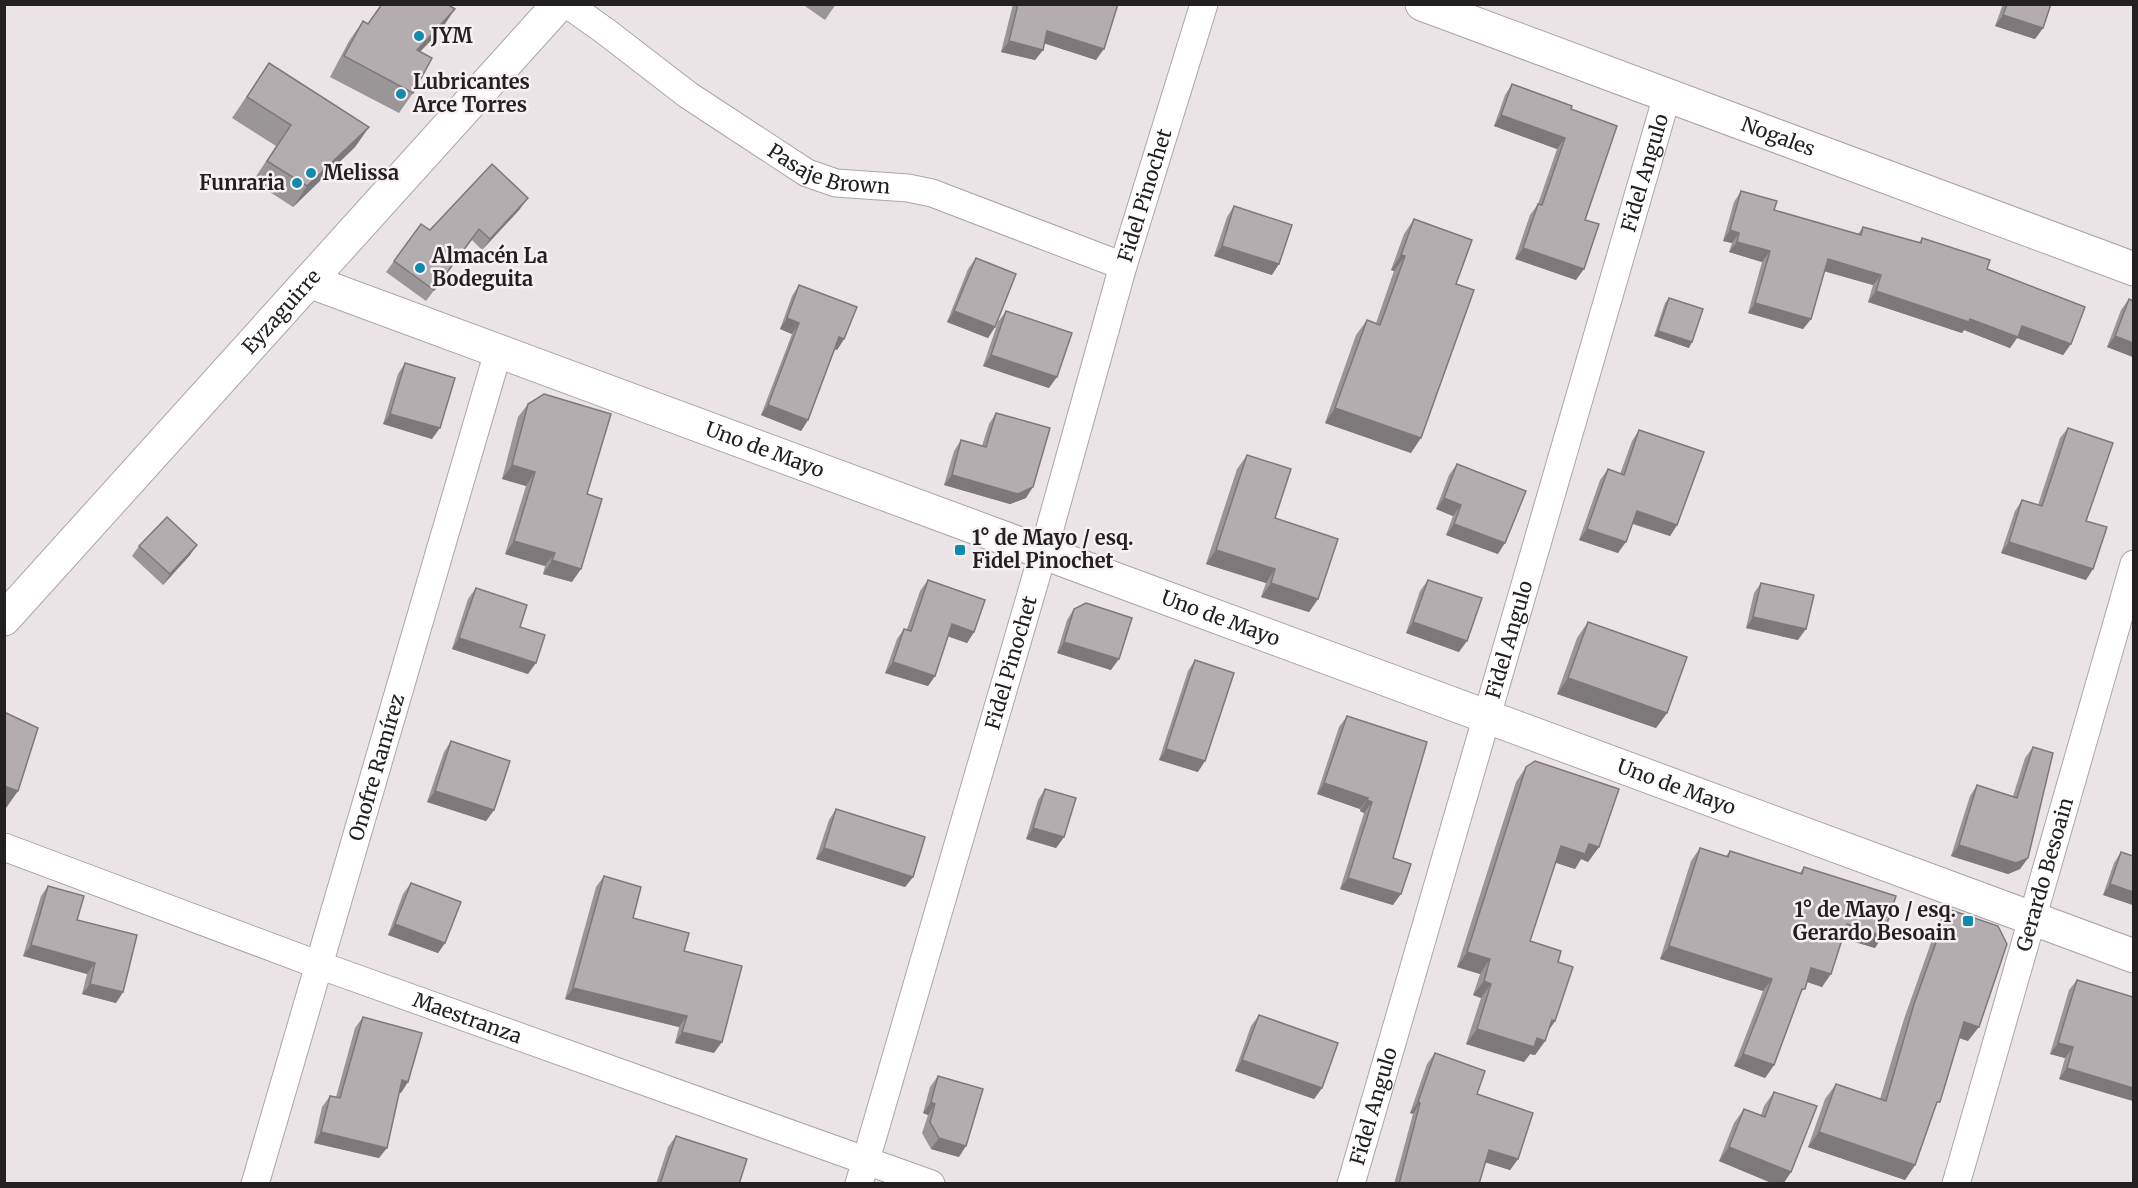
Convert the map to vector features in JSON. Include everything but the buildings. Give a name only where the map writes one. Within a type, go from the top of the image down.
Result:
[{"type":"street","name":"Eyzaguirre","points":[[4,619],[559,4]]},
{"type":"street","name":"Pasaje Brown","points":[[567,4],[688,94],[807,173],[836,183],[908,188],[932,193],[1123,266]]},
{"type":"street","name":"Fidel Pinochet","points":[[862,1172],[1043,553],[1123,266],[1204,4]]},
{"type":"street","name":"Nogales","points":[[1422,4],[2133,269]]},
{"type":"street","name":"Fidel Angulo","points":[[1351,1184],[1667,96]]},
{"type":"street","name":"Uno de Mayo","points":[[309,281],[2133,956]]},
{"type":"street","name":"Onofre Ramírez","points":[[255,1184],[498,352]]},
{"type":"street","name":"Gerardo Besoain","points":[[1956,1184],[2133,564]]},
{"type":"street","name":"Maestranza","points":[[4,847],[862,1172],[931,1184]]},
{"type":"place","name":"JYM","points":[[419,36]]},
{"type":"place","name":"Lubricantes Arce Torres","points":[[401,94]]},
{"type":"place","name":"Melissa","points":[[311,173]]},
{"type":"place","name":"Funraria","points":[[297,183]]},
{"type":"place","name":"Almacén La Bodeguita","points":[[420,268]]},
{"type":"place","name":"1° de Mayo / esq. Fidel Pinochet","points":[[960,550]]},
{"type":"place","name":"1° de Mayo / esq. Gerardo Besoain","points":[[1968,921]]}]
